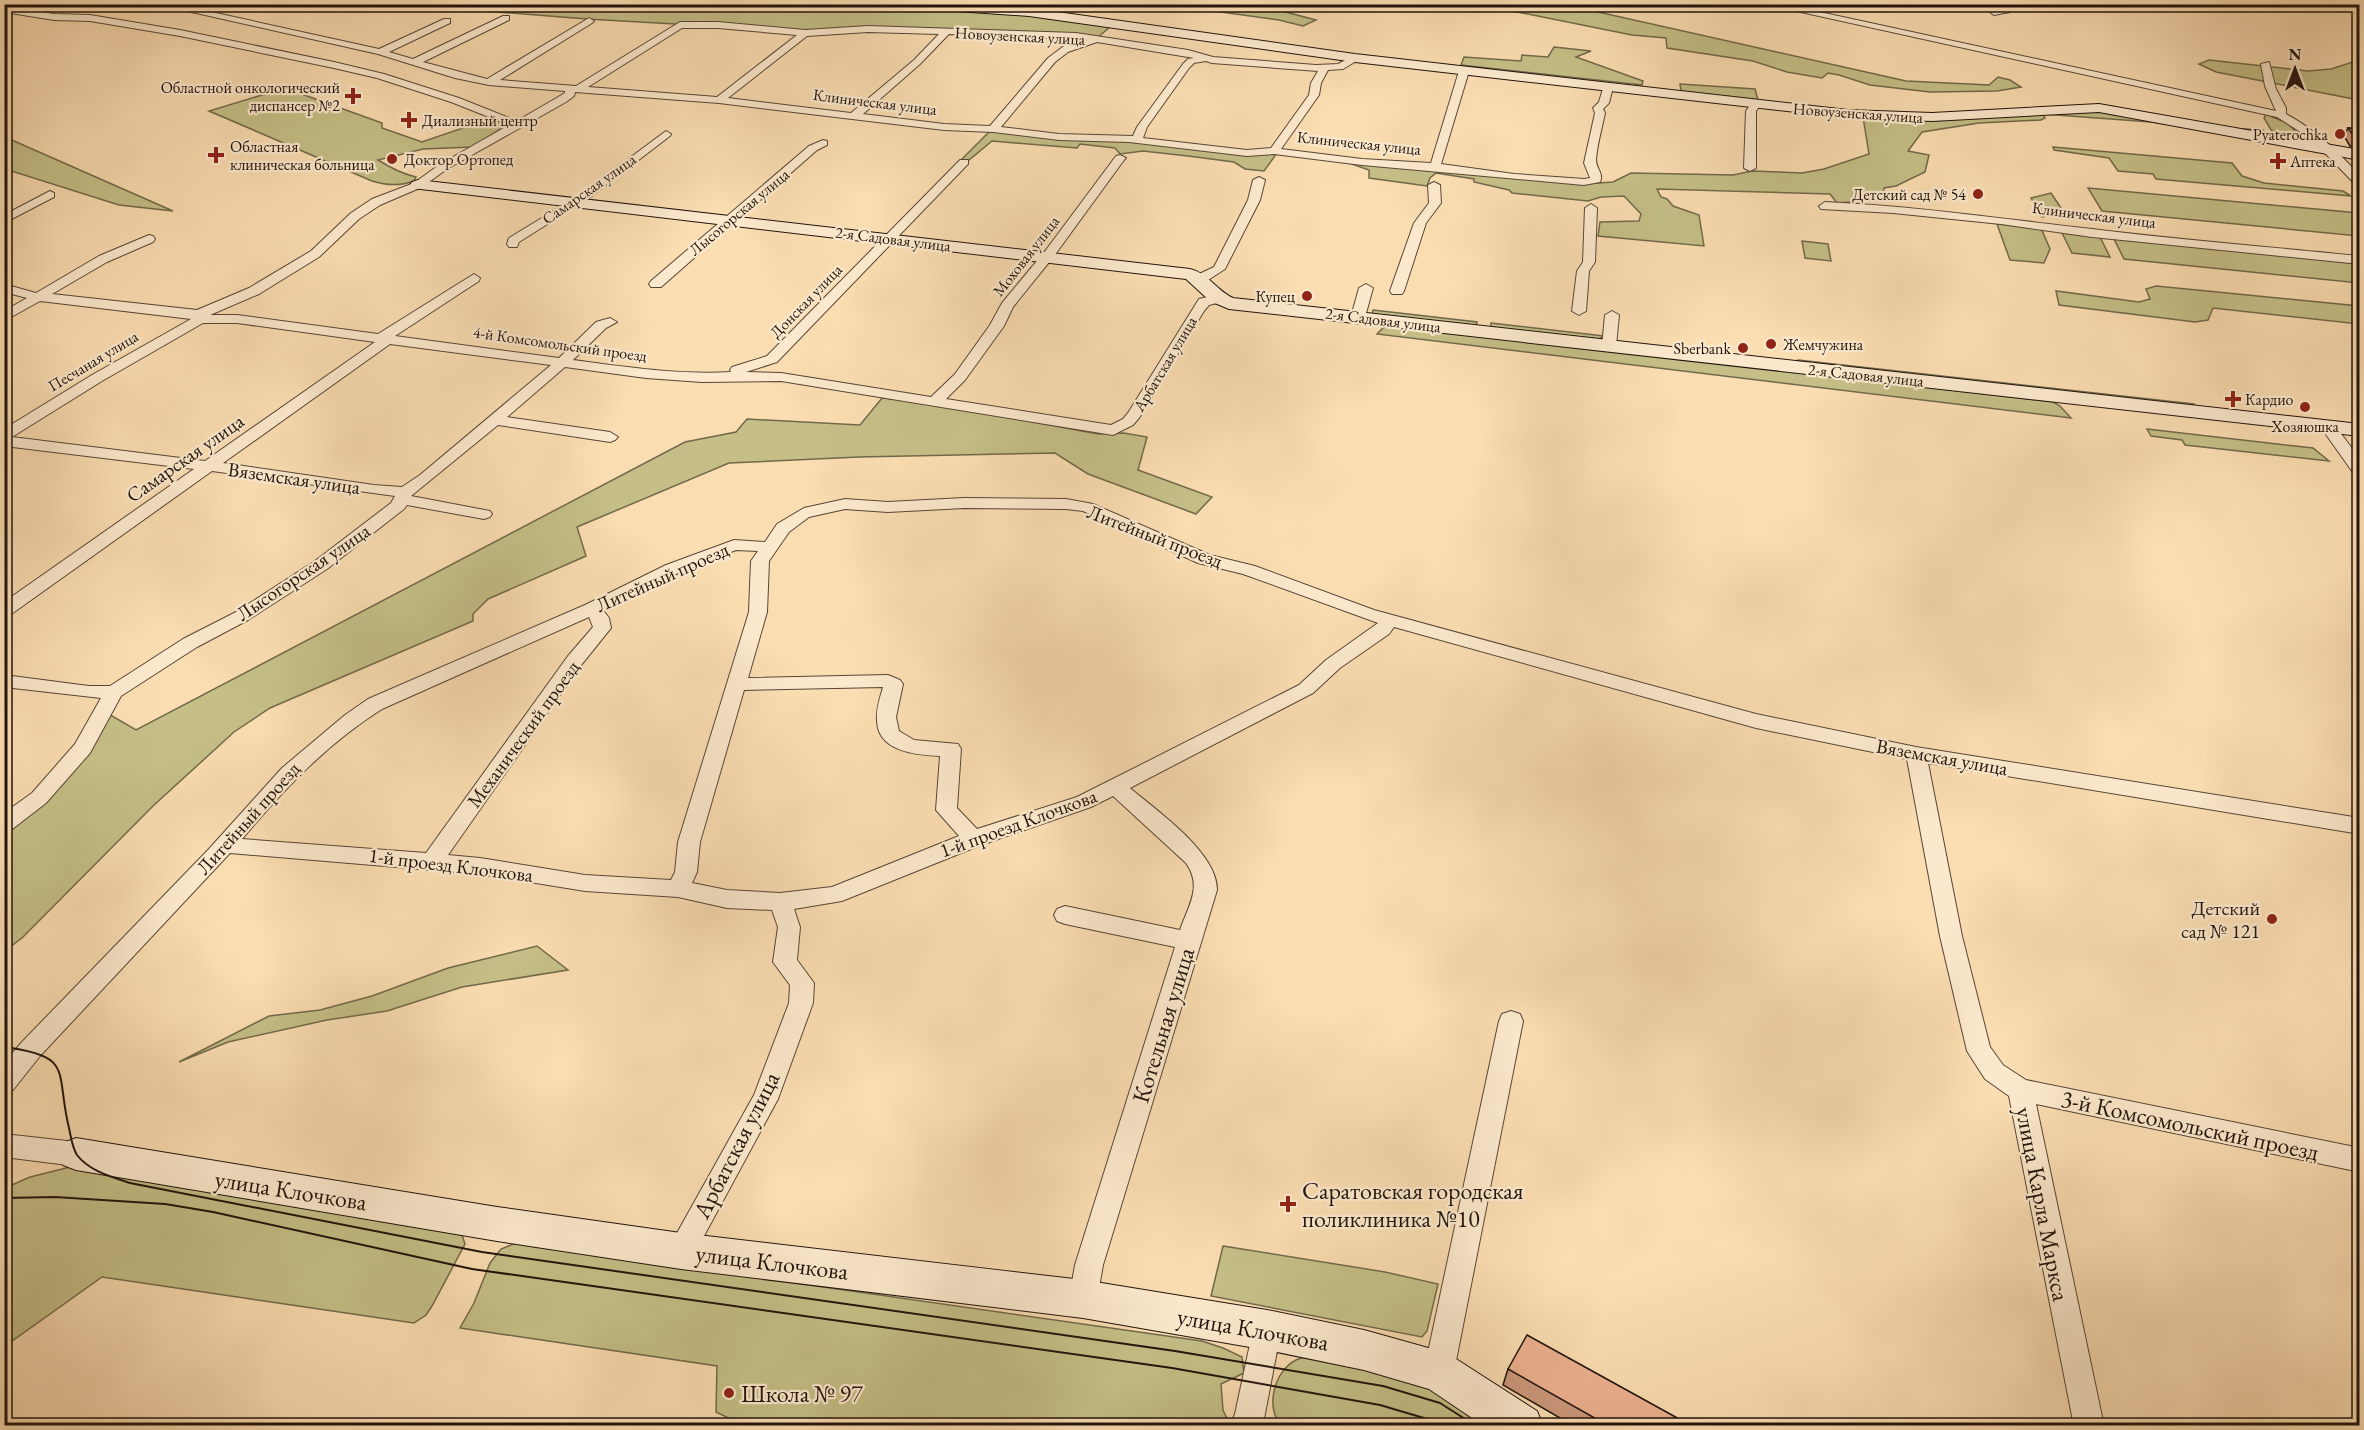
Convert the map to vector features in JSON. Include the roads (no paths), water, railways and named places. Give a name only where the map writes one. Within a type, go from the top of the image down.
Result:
[{"type":"street","name":"Клиническая улица","points":[[160,4],[380,52],[455,75],[489,82],[719,100],[944,127],[993,129],[1059,137],[1137,139],[1247,153],[1274,151],[1362,162],[1584,182],[1596,180],[1596,174],[1590,163],[1600,113],[1598,108],[1604,102],[1608,87]]},
{"type":"street","name":"Новоузенская улица","points":[[912,4],[1029,12],[1355,58],[1756,104],[1912,118],[2099,108],[2360,155]]},
{"type":"street","points":[[1768,4],[2280,115],[2290,120],[2328,151],[2360,183]]},
{"type":"street","points":[[1994,12],[2007,10],[2011,4]]},
{"type":"street","points":[[4,9],[46,16],[90,18],[180,33],[346,68],[380,76],[455,100],[518,124]]},
{"type":"street","points":[[415,62],[506,18]]},
{"type":"street","points":[[380,52],[447,21]]},
{"type":"street","points":[[489,82],[590,21]]},
{"type":"street","name":"Новоузенская улица","points":[[680,26],[718,25],[805,33],[868,29],[1076,36],[1188,53],[1204,59],[1324,68],[1340,67],[1355,58]]},
{"type":"street","name":"Песчаная улица","points":[[4,436],[199,317],[254,291],[315,254],[355,216],[376,202],[418,185],[433,173],[576,90],[680,26]]},
{"type":"street","points":[[854,116],[917,62],[946,32]]},
{"type":"street","points":[[719,100],[805,33]]},
{"type":"street","points":[[993,129],[1034,79],[1061,52],[1071,47],[1098,41]]},
{"type":"street","points":[[1137,139],[1142,127],[1186,66],[1191,61],[1204,59]]},
{"type":"street","points":[[2266,64],[2271,90],[2279,102],[2280,115]]},
{"type":"street","points":[[1274,151],[1314,94],[1316,82],[1324,68]]},
{"type":"street","points":[[1435,167],[1464,70]]},
{"type":"street","points":[[1750,168],[1750,111],[1756,104]]},
{"type":"street","name":"Самарская улица","points":[[513,244],[513,241],[600,184],[666,134]]},
{"type":"street","name":"Лысогорская улица","points":[[656,284],[813,148],[823,143]]},
{"type":"street","name":"Моховая улица","points":[[936,401],[960,377],[997,326],[1007,306],[1047,257],[1120,158]]},
{"type":"street","name":"Донская улица","points":[[702,378],[748,369],[772,359],[964,162]]},
{"type":"street","points":[[1216,299],[1200,279],[1218,269],[1254,200],[1259,180]]},
{"type":"street","name":"2-я Садовая улица","points":[[418,185],[1190,274],[1200,279]]},
{"type":"street","points":[[1397,291],[1420,223],[1435,203],[1434,185]]},
{"type":"street","points":[[4,220],[50,195]]},
{"type":"street","name":"Клиническая улица","points":[[1825,206],[1893,209],[2001,220],[2098,234],[2360,260]]},
{"type":"street","points":[[1579,311],[1583,271],[1589,262],[1591,208]]},
{"type":"street","points":[[4,317],[103,259],[148,239]]},
{"type":"street","name":"Самарская улица","points":[[4,611],[386,338],[474,278]]},
{"type":"street","name":"4-й Комсомольский проезд","points":[[4,288],[38,297],[199,317],[237,319],[646,374],[702,378],[781,377],[1113,430]]},
{"type":"street","points":[[1358,317],[1366,288]]},
{"type":"street","name":"2-я Садовая улица","points":[[1216,299],[1229,303],[2360,430]]},
{"type":"street","name":"Арбатская улица","points":[[1113,430],[1128,422],[1134,414],[1198,309],[1204,302],[1216,299]]},
{"type":"street","points":[[1609,346],[1612,315]]},
{"type":"street","name":"Лысогорская улица","points":[[4,825],[39,798],[83,748],[114,692],[190,643],[242,616],[321,565],[562,363],[602,325],[610,322]]},
{"type":"street","points":[[494,420],[610,437]]},
{"type":"street","points":[[2328,426],[2360,471]]},
{"type":"street","name":"Вяземская улица","points":[[4,441],[225,468],[374,490],[484,514]]},
{"type":"street","name":"Литейный проезд","points":[[4,1082],[31,1049],[225,845],[236,829],[303,758],[342,724],[375,704],[591,609],[672,569],[734,545],[769,547],[783,528],[804,513],[824,507],[845,504],[888,507],[964,503],[1066,504],[1087,507],[1204,559],[1250,570],[1389,620],[1530,659]]},
{"type":"street","points":[[678,889],[686,872],[690,842],[758,612],[760,561],[769,547]]},
{"type":"street","name":"Механический проезд","points":[[432,861],[575,660],[602,628],[600,618],[591,609]]},
{"type":"street","name":"1-й проезд Клочкова","points":[[225,845],[480,866],[585,883],[678,889],[727,899],[780,902],[834,895],[972,839],[1084,802],[1306,689],[1333,664],[1383,630],[1389,620]]},
{"type":"street","name":"Вяземская улица","points":[[1530,659],[1625,687],[1756,721],[1916,754],[2360,826]]},
{"type":"street","points":[[4,681],[89,692],[114,692]]},
{"type":"street","points":[[738,684],[888,681],[893,684],[886,726],[891,735],[902,744],[923,748],[951,749],[946,810],[963,826],[972,839]]},
{"type":"street","name":"улица Карла Маркса","points":[[1916,754],[1951,936],[1979,1051],[1994,1072],[2020,1090],[2089,1425]]},
{"type":"street","name":"Котельная улица","points":[[1083,1299],[1089,1265],[1188,941],[1208,886],[1204,869],[1194,857],[1115,786]]},
{"type":"street","name":"Арбатская улица","points":[[681,1251],[765,1099],[801,1003],[802,983],[785,962],[789,927],[780,902]]},
{"type":"street","points":[[1065,915],[1188,941]]},
{"type":"street","points":[[1439,1371],[1511,1021]]},
{"type":"street","name":"3-й Комсомольский проезд","points":[[2020,1090],[2360,1160]]},
{"type":"street","name":"улица Клочкова","points":[[4,1145],[76,1154],[497,1224],[681,1251],[1083,1299],[1267,1330],[1364,1350],[1439,1371],[1522,1425]]},
{"type":"street","points":[[1251,1423],[1267,1330]]},
{"type":"tram line","points":[[4,1047],[42,1055],[52,1062],[61,1080],[71,1138],[77,1155],[94,1169],[130,1183],[482,1252],[1175,1351],[1383,1386],[1440,1403],[1476,1426]]},
{"type":"tram line","points":[[4,1198],[55,1197],[165,1204],[213,1212],[472,1269],[1172,1368],[1380,1405],[1434,1421],[1442,1426]]},
{"type":"place","name":"Областной онкологический диспансер №2","points":[[353,96]]},
{"type":"place","name":"Диализный центр","points":[[409,120]]},
{"type":"place","name":"Pyaterochka","points":[[2340,134]]},
{"type":"place","name":"Областная клиническая больница","points":[[216,155]]},
{"type":"place","name":"Доктор Ортопед","points":[[392,159]]},
{"type":"place","name":"Аптека","points":[[2278,161]]},
{"type":"place","name":"Детский сад № 54","points":[[1978,194]]},
{"type":"place","name":"Купец","points":[[1307,296]]},
{"type":"place","name":"Жемчужина","points":[[1771,344]]},
{"type":"place","name":"Sberbank","points":[[1743,348]]},
{"type":"place","name":"Кардио","points":[[2233,399]]},
{"type":"place","name":"Хозяюшка","points":[[2305,407]]},
{"type":"place","name":"Детский сад № 121","points":[[2272,919]]},
{"type":"place","name":"Саратовская городская поликлиника №10","points":[[1288,1204]]},
{"type":"place","name":"Школа № 97","points":[[729,1393]]}]
